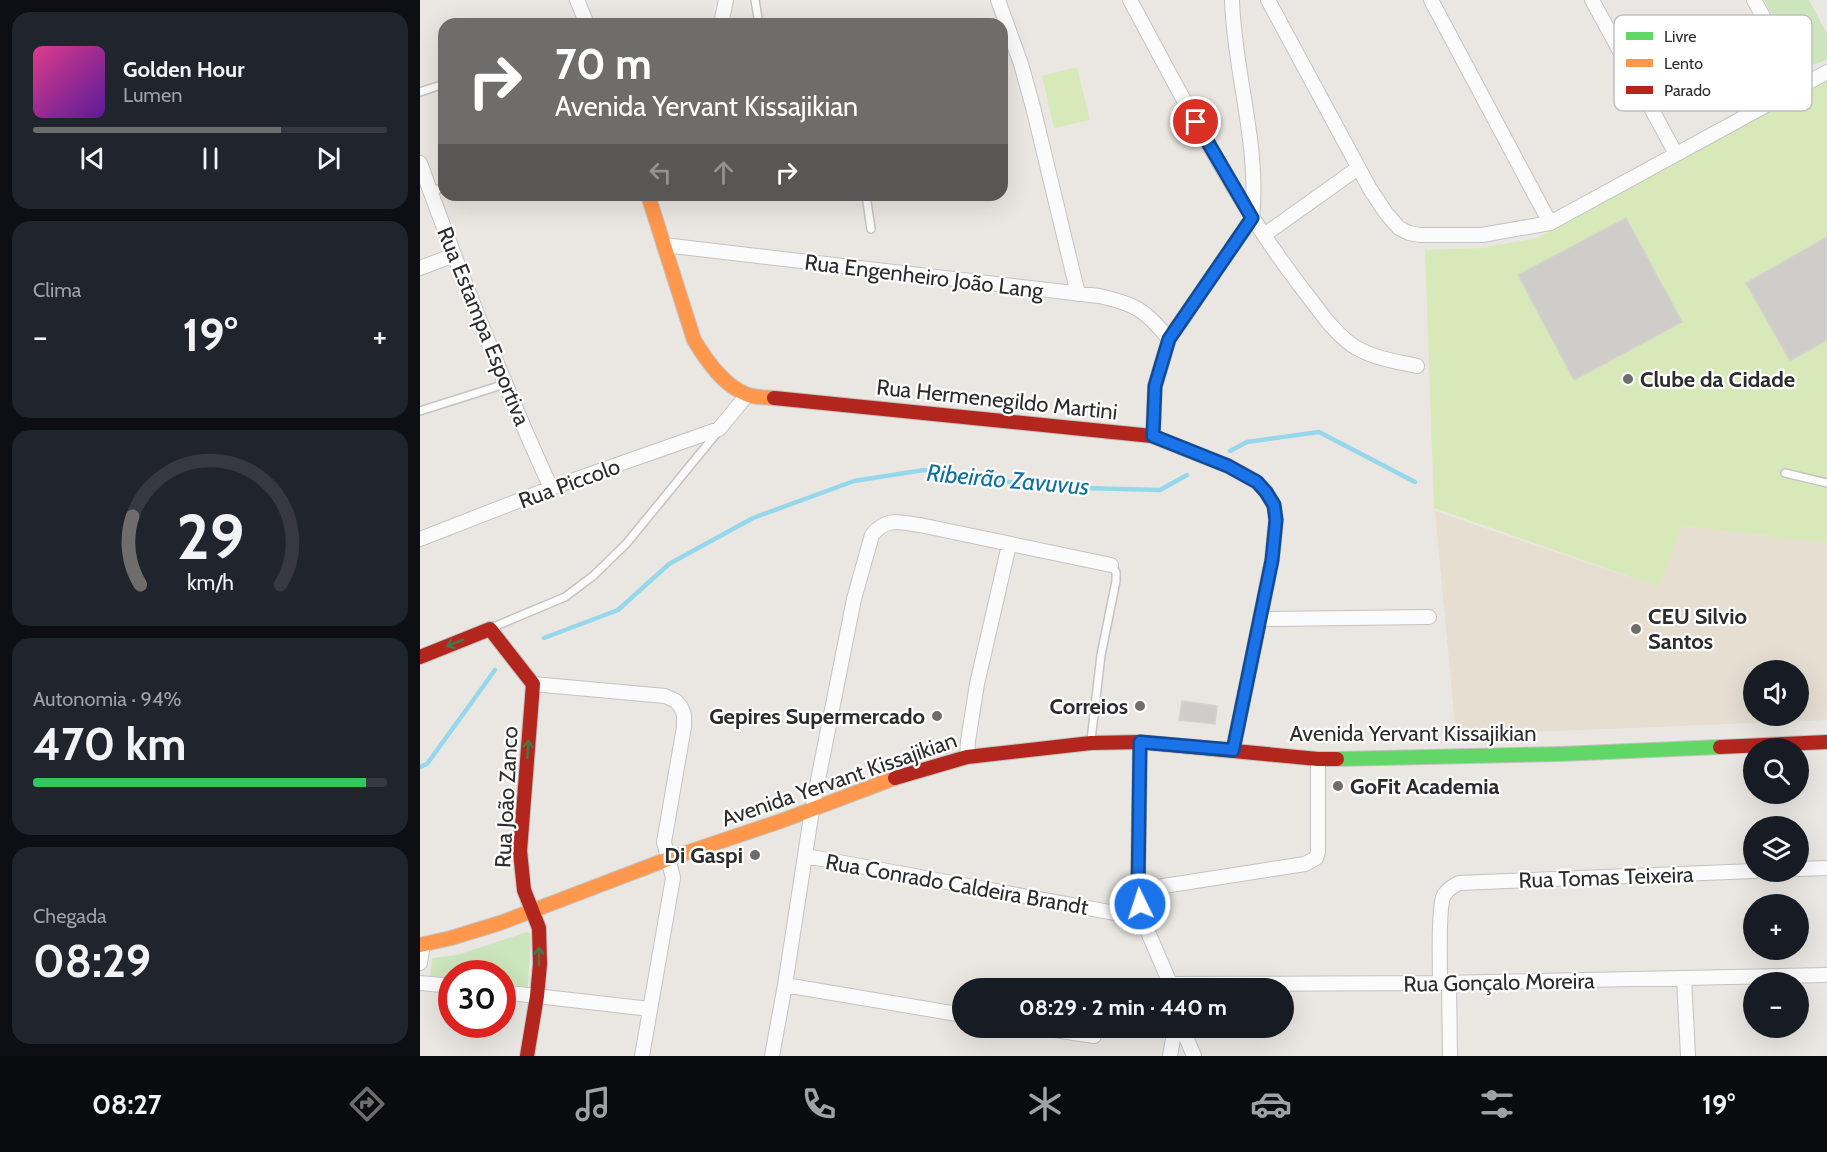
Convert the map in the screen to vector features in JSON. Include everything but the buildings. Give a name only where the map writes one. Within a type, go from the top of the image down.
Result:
[{"type":"street","points":[[578,0],[585,18]]},
{"type":"street","points":[[722,18],[726,0]]},
{"type":"street","points":[[998,0],[1004,18]]},
{"type":"street","points":[[1130,0],[1196,122],[1252,218],[1333,328],[1353,345],[1373,356],[1417,366]]},
{"type":"street","points":[[1153,436],[1155,386],[1169,339],[1252,218],[1253,167],[1232,0]]},
{"type":"street","points":[[1268,0],[1358,168],[1386,213],[1399,228],[1409,233],[1482,235],[1550,223],[1754,111]]},
{"type":"street","points":[[1431,0],[1550,223]]},
{"type":"street","points":[[1592,0],[1614,40]]},
{"type":"street","points":[[1754,0],[1762,15]]},
{"type":"street","points":[[1008,28],[1034,107],[1078,294]]},
{"type":"street","points":[[1812,80],[1827,72]]},
{"type":"street","points":[[1653,111],[1676,154]]},
{"type":"street","name":"Rua Estampa Esportiva","points":[[420,163],[437,189]]},
{"type":"street","points":[[1264,235],[1358,168]]},
{"type":"street","name":"Rua Estampa Esportiva","points":[[440,201],[454,255],[505,384],[551,488]]},
{"type":"street","name":"Rua Hermenegildo Martini","points":[[650,201],[694,340],[704,359],[717,374],[747,395],[1153,436],[1228,466],[1257,482],[1274,505],[1276,520],[1272,560],[1233,750]]},
{"type":"street","name":"Rua Engenheiro João Lang","points":[[664,244],[1078,294],[1124,302],[1141,310],[1169,339]]},
{"type":"street","points":[[420,268],[454,255]]},
{"type":"street","points":[[719,429],[747,395]]},
{"type":"street","name":"Rua Piccolo","points":[[420,539],[551,488],[719,429]]},
{"type":"street","points":[[772,1056],[812,810],[854,599],[872,535],[879,527],[894,521],[903,522],[1111,565]]},
{"type":"street","points":[[967,757],[977,684],[1009,544]]},
{"type":"street","points":[[1260,619],[1429,617]]},
{"type":"street","points":[[420,657],[490,629],[533,684],[664,696],[681,707],[684,727],[664,842],[673,878],[642,1056]]},
{"type":"street","name":"Rua João Zanco","points":[[527,1056],[537,996],[540,928],[524,890],[520,851],[533,684]]},
{"type":"street","points":[[1140,742],[1138,890],[1142,918],[1168,978]]},
{"type":"street","name":"Avenida Yervant Kissajikian","points":[[422,945],[500,923],[668,859],[812,810],[839,798],[967,757],[1091,743],[1140,742],[1318,759],[1561,754],[1827,742]]},
{"type":"street","points":[[1138,890],[1305,864],[1312,861],[1318,852],[1318,759]]},
{"type":"street","name":"Rua Conrado Caldeira Brandt","points":[[806,856],[1142,918]]},
{"type":"street","points":[[1809,869],[1827,868]]},
{"type":"street","name":"Rua Tomas Teixeira","points":[[1444,983],[1441,908],[1444,896],[1450,888],[1459,883],[1743,871]]},
{"type":"street","points":[[420,963],[422,945]]},
{"type":"street","name":"Rua Gonçalo Moreira","points":[[1294,985],[1827,975]]},
{"type":"street","points":[[1684,978],[1688,1056]]},
{"type":"street","points":[[420,983],[438,985]]},
{"type":"street","points":[[1444,983],[1450,1056]]},
{"type":"street","points":[[785,985],[952,1013]]},
{"type":"street","points":[[516,994],[650,1009]]},
{"type":"street","points":[[1170,1056],[1173,1038]]},
{"type":"street","points":[[1186,1038],[1194,1056]]},
{"type":"lane","points":[[754,0],[758,18]]},
{"type":"lane","points":[[420,92],[438,86]]},
{"type":"lane","points":[[867,201],[871,229]]},
{"type":"lane","points":[[420,411],[505,384]]},
{"type":"lane","points":[[490,629],[566,597],[585,583],[626,544],[719,429]]},
{"type":"lane","points":[[1785,473],[1827,483]]},
{"type":"lane","points":[[1091,743],[1101,655],[1116,581],[1116,572],[1111,565]]},
{"type":"shaded area","name":"CEU Silvio Santos","points":[[1435,511],[1659,587],[1681,526],[1827,543],[1827,720],[1809,721],[1809,660],[1743,660],[1743,723],[1456,735]]},
{"type":"green space","points":[[1764,0],[1809,0],[1827,34],[1827,60],[1812,65],[1812,15],[1773,15]]},
{"type":"green space","points":[[1077,67],[1090,120],[1054,128],[1042,76]]},
{"type":"green space","name":"Clube da Cidade","points":[[1827,79],[1827,543],[1682,526],[1659,587],[1434,508],[1425,250],[1481,248],[1537,238],[1769,111],[1812,111],[1812,87]]},
{"type":"green space","points":[[527,932],[531,934],[528,987],[516,986],[516,960],[438,960],[438,977],[430,976],[432,958],[457,955]]},
{"type":"waterway","name":"Ribeirão Zavuvus","points":[[1230,451],[1247,442],[1319,432],[1415,482]]},
{"type":"waterway","name":"Ribeirão Zavuvus","points":[[544,638],[618,610],[669,564],[753,518],[854,481],[924,470],[1045,487],[1160,490],[1187,475]]},
{"type":"waterway","name":"Ribeirão Zavuvus","points":[[420,767],[427,764],[495,670]]},
{"type":"traffic: fast","points":[[1337,759],[1561,754],[1720,747]]},
{"type":"traffic: slow","points":[[650,201],[694,340],[699,348],[710,364],[730,385],[746,394],[774,398]]},
{"type":"traffic: slow","points":[[1152,436],[1228,466],[1257,482],[1274,505],[1276,520],[1272,560],[1259,624]]},
{"type":"traffic: slow","points":[[420,945],[500,923],[668,859],[781,821],[895,778]]},
{"type":"traffic: jam","points":[[774,398],[1152,436]]},
{"type":"traffic: jam","points":[[1233,750],[1259,624]]},
{"type":"traffic: jam","points":[[420,657],[490,629],[533,684],[520,851],[524,890],[539,928],[540,964],[527,1056]]},
{"type":"traffic: jam","points":[[895,778],[967,757],[1091,743],[1140,742],[1337,759]]},
{"type":"traffic: jam","points":[[1720,747],[1827,742]]},
{"type":"place","name":"Clube da Cidade","points":[[1628,379]]},
{"type":"place","name":"CEU Silvio Santos","points":[[1636,629]]},
{"type":"place","name":"Correios","points":[[1140,706]]},
{"type":"place","name":"Gepires Supermercado","points":[[937,716]]},
{"type":"place","name":"GoFit Academia","points":[[1338,786]]},
{"type":"place","name":"Di Gaspi","points":[[755,855]]},
{"type":"route","points":[[1140,904],[1138,890],[1140,742],[1233,750],[1272,560],[1276,520],[1274,505],[1257,482],[1228,466],[1153,436],[1155,386],[1169,339],[1252,218],[1196,122]]}]
